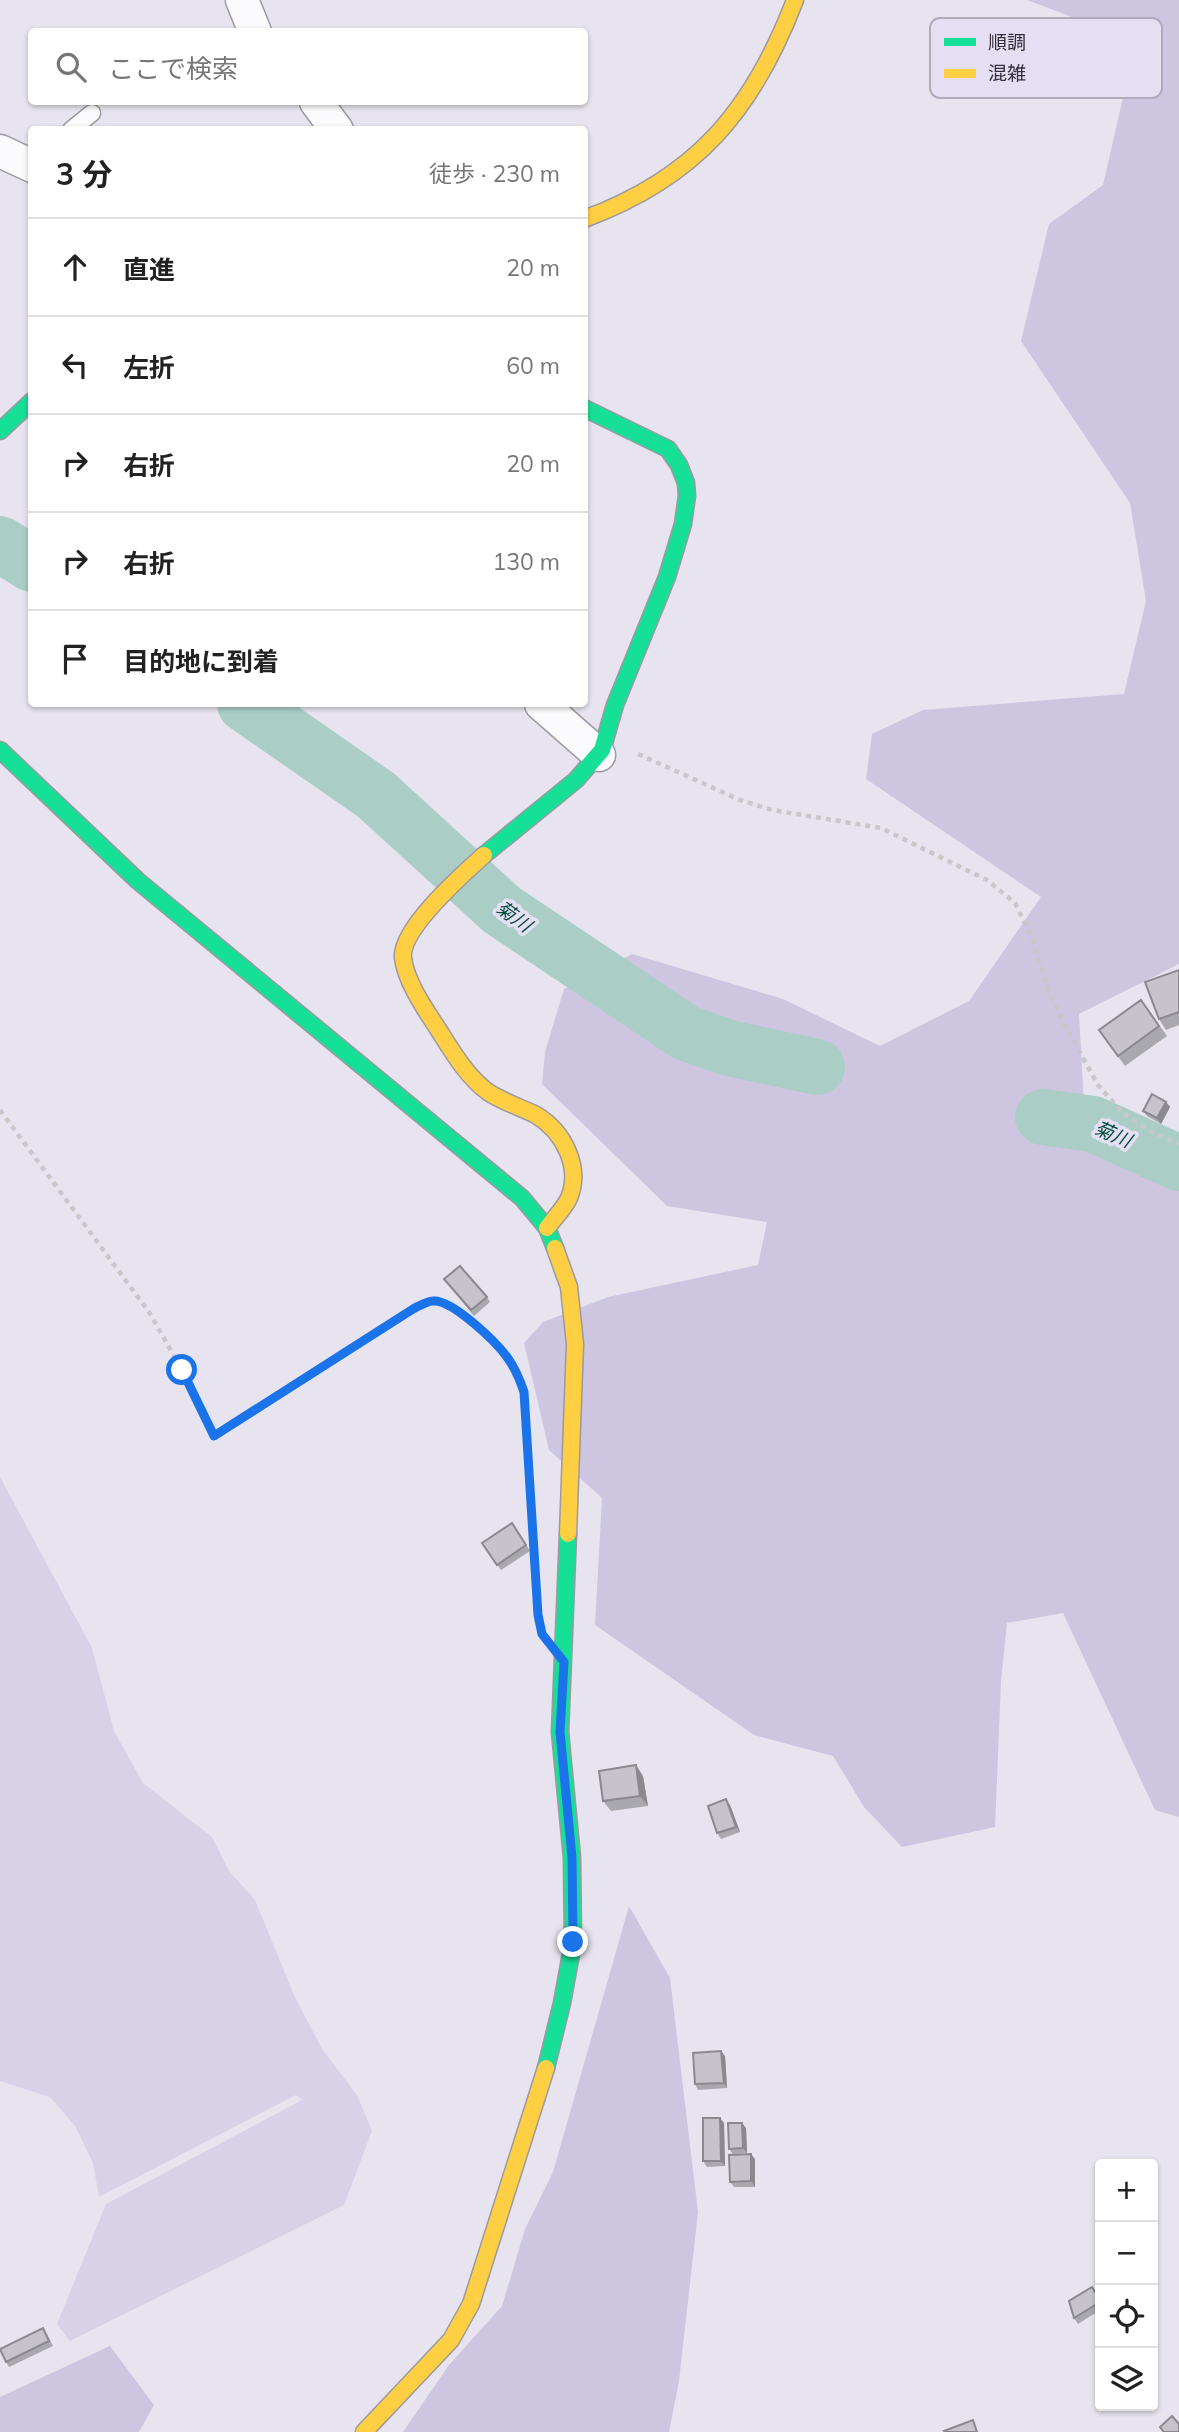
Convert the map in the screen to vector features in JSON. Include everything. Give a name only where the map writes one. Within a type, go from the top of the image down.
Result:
[{"type":"street","points":[[242,0],[253,28]]},
{"type":"street","points":[[588,217],[634,198],[671,176],[729,121],[772,59],[795,0]]},
{"type":"street","points":[[318,105],[334,126]]},
{"type":"street","points":[[0,151],[28,164]]},
{"type":"street","points":[[0,431],[28,405]]},
{"type":"street","points":[[547,1228],[568,1199],[573,1183],[572,1167],[562,1138],[546,1122],[484,1089],[463,1068],[410,981],[403,958],[406,940],[450,885],[567,788],[603,747],[614,707],[674,558],[687,495],[682,470],[668,449],[588,410]]},
{"type":"street","points":[[545,707],[603,747]]},
{"type":"street","points":[[0,750],[138,881],[523,1198],[547,1228],[569,1287],[575,1344],[560,1732],[572,1857],[573,1942],[547,2065],[471,2304],[451,2340],[363,2432]]},
{"type":"lane","points":[[76,126],[92,113]]},
{"type":"path","points":[[603,747],[772,810],[881,828],[987,880],[1016,903],[1032,940],[1047,987],[1098,1085],[1122,1112],[1148,1130],[1179,1144]]},
{"type":"path","points":[[0,1110],[149,1312],[182,1370],[214,1436],[413,1309],[432,1301],[446,1302],[460,1311],[506,1356],[517,1374],[524,1392],[532,1512]]},
{"type":"shaded area","points":[[1027,0],[1179,0],[1179,964],[1079,1014],[1084,1104],[1179,1134],[1179,1817],[1155,1810],[1063,1613],[1007,1623],[1001,1681],[995,1827],[902,1847],[864,1807],[833,1756],[754,1735],[595,1625],[602,1498],[549,1450],[524,1343],[543,1322],[608,1297],[758,1265],[767,1222],[667,1206],[542,1084],[545,1052],[564,989],[632,954],[783,999],[880,1046],[969,1001],[1041,897],[866,779],[872,734],[923,710],[1124,694],[1146,601],[1130,503],[1021,341],[1049,224],[1103,185],[1123,98],[1162,98],[1162,18],[1075,18]]},
{"type":"shaded area","points":[[0,1477],[92,1648],[114,1731],[143,1783],[212,1837],[229,1871],[255,1900],[294,1995],[322,2049],[357,2095],[372,2131],[344,2205],[70,2341],[57,2324],[106,2204],[302,2100],[296,2095],[99,2197],[93,2163],[75,2126],[50,2097],[0,2081]]},
{"type":"shaded area","points":[[629,1906],[670,1978],[698,2212],[679,2381],[669,2432],[403,2432],[449,2365],[502,2306],[525,2229],[553,2172]]},
{"type":"shaded area","points":[[110,2346],[154,2405],[139,2432],[0,2432],[0,2397]]},
{"type":"building","points":[[1179,970],[1179,1012],[1159,1019],[1145,982]]},
{"type":"building","points":[[1141,1000],[1159,1026],[1118,1056],[1099,1030]]},
{"type":"building","points":[[1152,1094],[1166,1102],[1157,1118],[1143,1111]]},
{"type":"building","points":[[460,1266],[487,1297],[471,1310],[444,1279]]},
{"type":"building","points":[[512,1523],[526,1545],[497,1565],[482,1543]]},
{"type":"building","points":[[636,1765],[640,1796],[603,1801],[599,1771]]},
{"type":"building","points":[[726,1799],[736,1827],[717,1833],[708,1806]]},
{"type":"building","points":[[721,2051],[724,2083],[695,2084],[693,2053]]},
{"type":"building","points":[[703,2118],[720,2118],[721,2161],[703,2161]]},
{"type":"building","points":[[728,2123],[742,2123],[743,2148],[729,2149]]},
{"type":"building","points":[[751,2154],[751,2181],[730,2182],[729,2155]]},
{"type":"building","points":[[1092,2287],[1095,2292],[1095,2305],[1074,2318],[1069,2301]]},
{"type":"building","points":[[43,2328],[49,2341],[6,2362],[0,2349]]},
{"type":"building","points":[[1172,2416],[1179,2424],[1179,2432],[1164,2432],[1160,2427]]},
{"type":"building","points":[[973,2420],[977,2432],[944,2431]]},
{"type":"waterway","name":"菊川","points":[[0,544],[28,562]]},
{"type":"waterway","name":"菊川","points":[[249,707],[376,795],[502,910],[686,1033],[729,1048],[817,1067]]},
{"type":"waterway","name":"菊川","points":[[1043,1117],[1093,1124],[1179,1163]]},
{"type":"traffic: fast","points":[[0,431],[28,405]]},
{"type":"traffic: fast","points":[[484,855],[576,780],[602,750],[615,705],[667,577],[683,524],[686,483],[679,465],[668,449],[588,410]]},
{"type":"traffic: fast","points":[[0,750],[138,881],[522,1198],[547,1228],[555,1248]]},
{"type":"traffic: fast","points":[[546,2068],[573,1943],[572,1858],[560,1732],[568,1534]]},
{"type":"traffic: slow","points":[[588,217],[624,202],[658,183],[689,161],[716,135],[760,75],[795,0]]},
{"type":"traffic: slow","points":[[484,855],[448,888],[422,918],[411,932],[403,958],[417,995],[467,1071],[488,1092],[546,1122],[568,1151],[573,1174],[569,1198],[547,1228]]},
{"type":"traffic: slow","points":[[555,1248],[569,1287],[575,1344],[568,1534]]},
{"type":"traffic: slow","points":[[364,2432],[451,2340],[471,2304],[546,2068]]},
{"type":"route","points":[[182,1370],[214,1436],[413,1309],[432,1301],[446,1302],[460,1311],[506,1356],[524,1392],[538,1615],[542,1634],[564,1662],[560,1732],[572,1857],[573,1942]]}]
